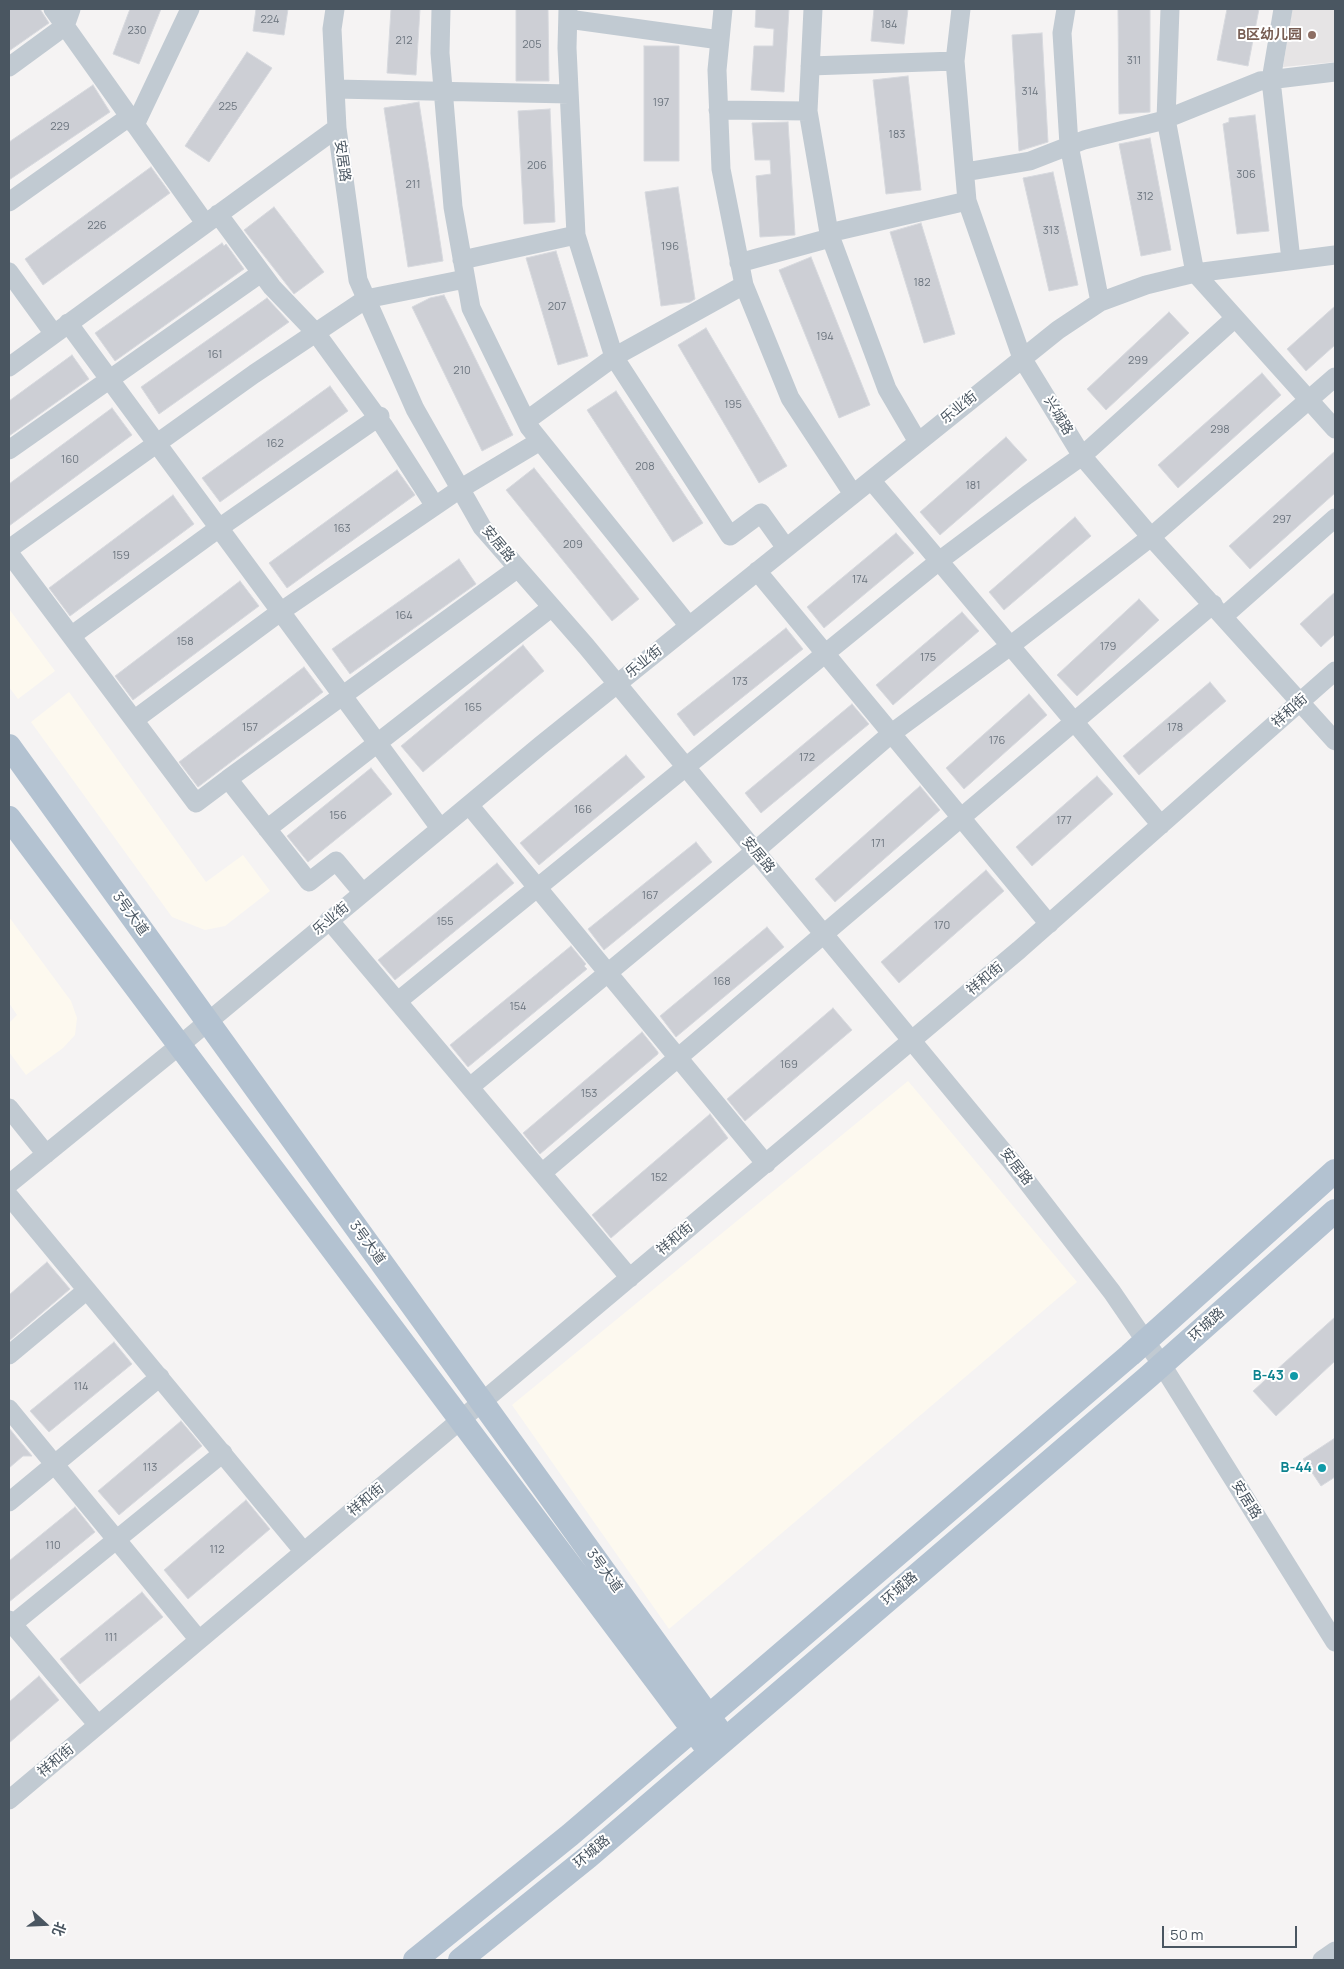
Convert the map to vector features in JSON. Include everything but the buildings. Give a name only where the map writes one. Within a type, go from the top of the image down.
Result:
[{"type":"main road","name":"3号大道","points":[[9,746],[482,1402],[701,1723]]},
{"type":"main road","name":"3号大道","points":[[9,818],[461,1421],[718,1746]]},
{"type":"main road","points":[[415,1960],[570,1835],[701,1723],[1145,1341],[1335,1171]]},
{"type":"main road","name":"环城路","points":[[460,1960],[588,1856],[718,1746],[1162,1365],[1335,1210]]},
{"type":"street","points":[[53,9],[68,18],[132,121],[211,219],[316,333],[379,417],[434,506]]},
{"type":"street","points":[[9,202],[132,121],[190,9]]},
{"type":"street","name":"安居路","points":[[335,9],[332,28],[337,128],[358,280],[415,409],[482,527],[617,684],[912,1041],[1017,1169],[1112,1292],[1162,1365],[1335,1642]]},
{"type":"street","points":[[441,9],[440,53],[453,207],[471,308],[526,421],[689,626]]},
{"type":"street","points":[[723,9],[717,70],[721,169],[744,285],[790,398],[852,494]]},
{"type":"street","points":[[813,9],[808,111],[830,236],[887,389],[918,442]]},
{"type":"street","name":"兴城路","points":[[961,9],[955,61],[968,201],[1022,358],[1082,456],[1151,537],[1335,741]]},
{"type":"street","points":[[1066,9],[1062,33],[1069,146],[1100,302]]},
{"type":"street","points":[[1170,9],[1166,120],[1195,273],[1335,428]]},
{"type":"street","points":[[1283,9],[1270,80],[1291,260]]},
{"type":"street","points":[[720,40],[568,14],[567,48],[576,235],[614,357],[730,536],[761,513],[786,548]]},
{"type":"street","points":[[9,67],[68,18]]},
{"type":"street","points":[[810,66],[955,61]]},
{"type":"street","points":[[965,172],[1030,160],[1084,140],[1166,120],[1260,81],[1335,72]]},
{"type":"street","points":[[335,89],[569,94]]},
{"type":"street","points":[[718,110],[808,111]]},
{"type":"street","points":[[9,367],[337,128]]},
{"type":"street","points":[[739,263],[830,236],[968,201]]},
{"type":"street","points":[[462,260],[576,235]]},
{"type":"street","name":"乐业街","points":[[9,1184],[180,1045],[440,828],[852,494],[1058,330],[1100,302],[1146,285],[1195,273],[1335,255]]},
{"type":"street","points":[[9,272],[110,380],[440,828]]},
{"type":"street","points":[[9,450],[261,273]]},
{"type":"street","points":[[9,549],[366,299],[466,279]]},
{"type":"street","points":[[526,421],[614,357],[744,285]]},
{"type":"street","points":[[398,1002],[685,766],[939,561],[1082,456],[1235,318]]},
{"type":"street","points":[[470,1087],[755,851],[892,734],[1151,537],[1335,377]]},
{"type":"street","points":[[71,636],[219,528],[379,417]]},
{"type":"street","points":[[134,720],[280,612],[434,506],[540,440]]},
{"type":"street","points":[[870,480],[1161,825]]},
{"type":"street","points":[[542,1173],[1075,722],[1335,518]]},
{"type":"street","points":[[9,553],[196,803],[518,568]]},
{"type":"street","points":[[757,571],[1049,924]]},
{"type":"street","points":[[267,829],[552,607]]},
{"type":"street","name":"祥和街","points":[[9,1800],[912,1041],[1049,924],[1335,671]]},
{"type":"street","points":[[228,779],[309,882],[336,861],[362,892]]},
{"type":"street","points":[[469,805],[766,1164]]},
{"type":"street","points":[[329,920],[630,1278]]},
{"type":"street","points":[[9,1108],[46,1154]]},
{"type":"street","points":[[9,1196],[304,1552]]},
{"type":"street","points":[[9,1355],[87,1290]]},
{"type":"street","points":[[9,1502],[160,1377]]},
{"type":"street","points":[[9,1409],[199,1640]]},
{"type":"street","points":[[98,1726],[10,1624],[223,1453]]},
{"type":"street","points":[[1322,1960],[1335,1951]]},
{"type":"shaded area","name":"B区幼儿园","points":[[1292,9],[1335,9],[1335,62],[1283,67]]},
{"type":"shaded area","points":[[9,609],[55,671],[18,699],[9,687]]},
{"type":"shaded area","points":[[69,692],[206,882],[243,855],[270,891],[225,926],[205,930],[172,917],[31,722]]},
{"type":"shaded area","points":[[9,917],[71,1001],[77,1018],[75,1035],[63,1048],[26,1075],[9,1052],[9,1023],[17,1015],[9,1003]]},
{"type":"shaded area","points":[[908,1081],[1077,1282],[669,1629],[512,1405]]},
{"type":"place","name":"B区幼儿园","points":[[1312,35]]},
{"type":"place","name":"B-43","points":[[1294,1376]]},
{"type":"place","name":"B-44","points":[[1322,1468]]}]
